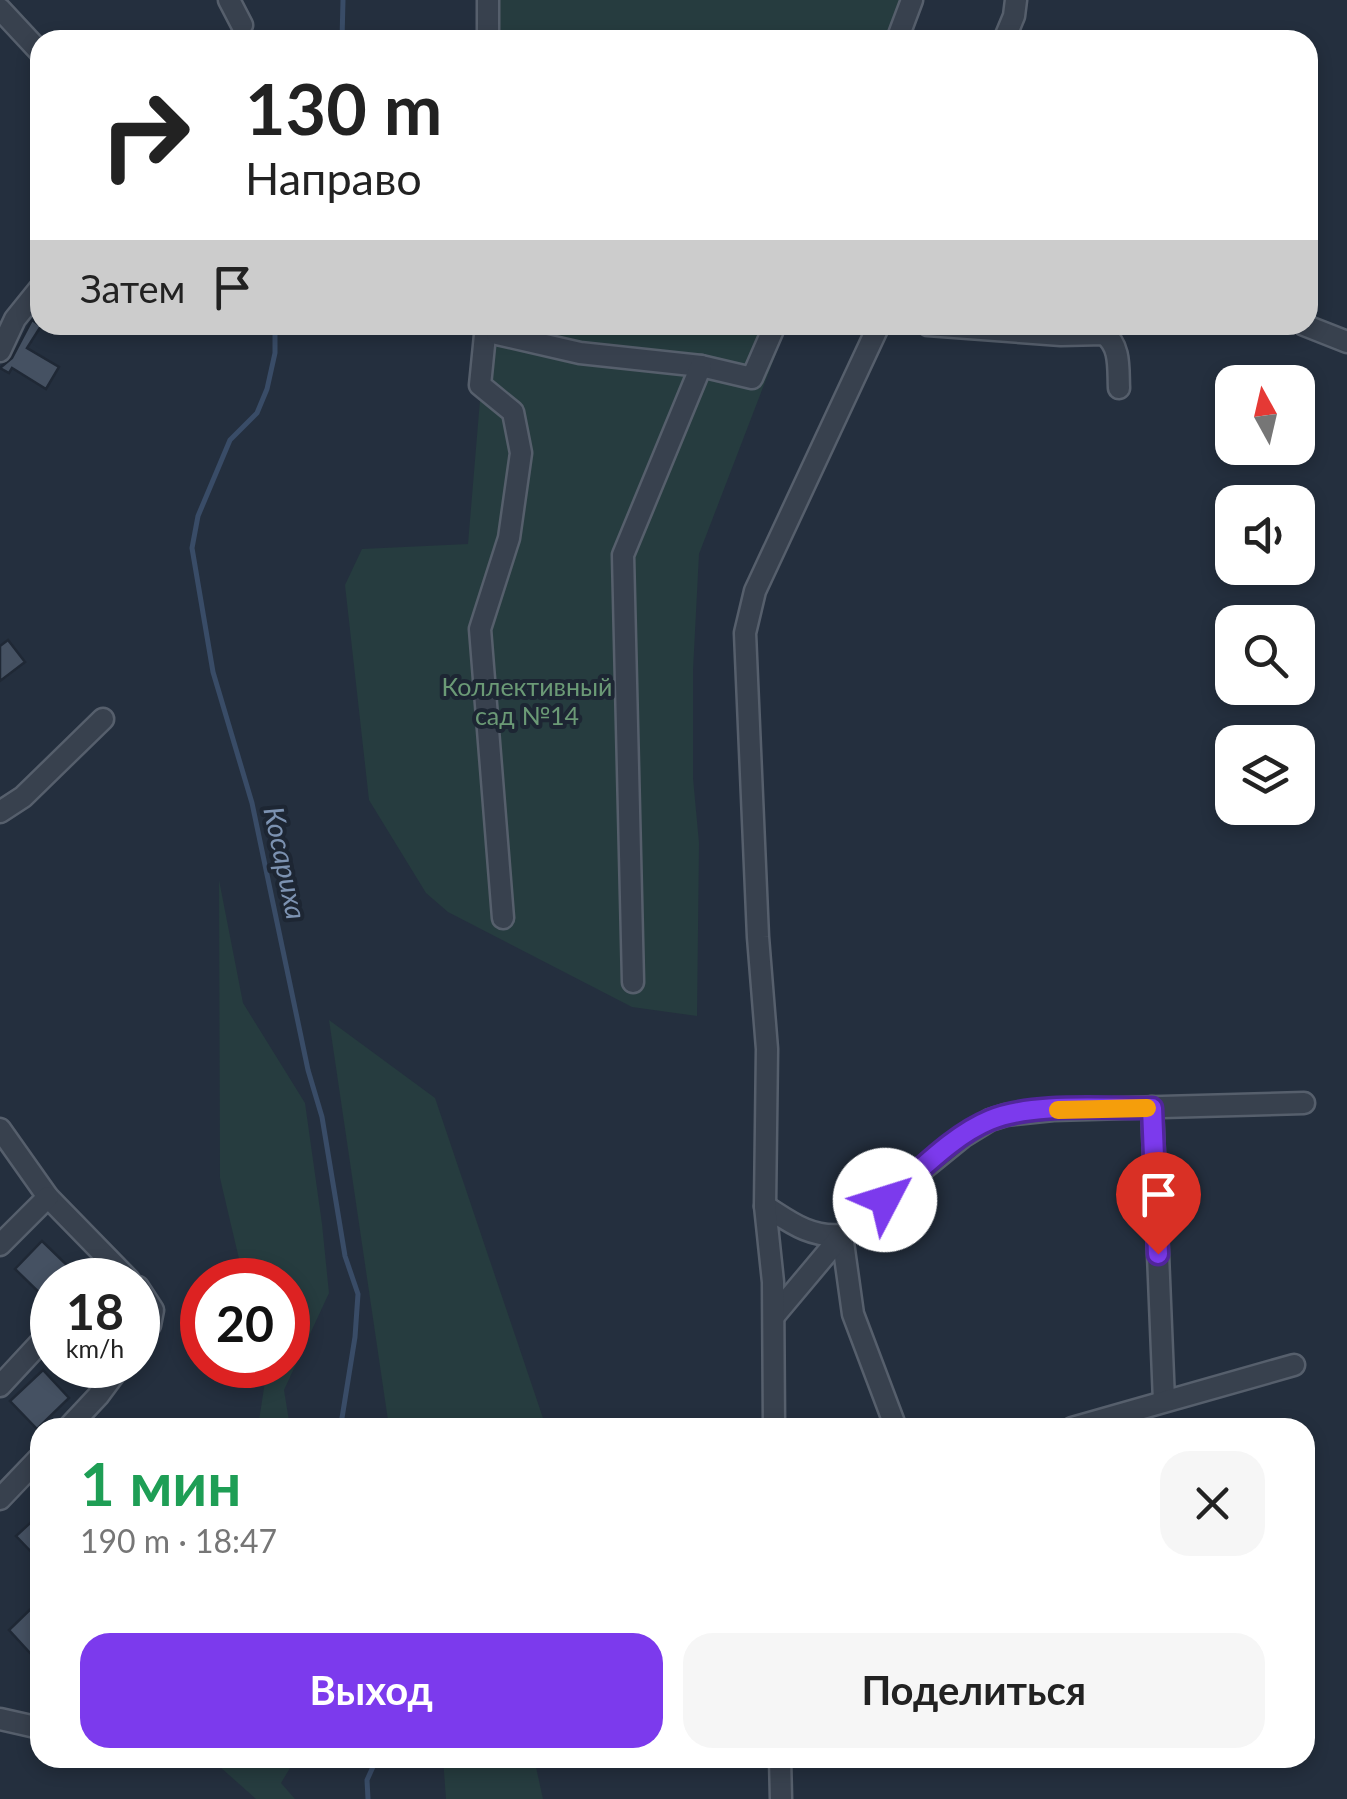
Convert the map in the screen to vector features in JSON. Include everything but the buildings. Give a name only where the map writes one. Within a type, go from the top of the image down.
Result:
[{"type":"street","points":[[229,0],[242,25]]},
{"type":"street","points":[[488,0],[488,30]]},
{"type":"street","points":[[901,30],[912,0]]},
{"type":"street","points":[[1008,30],[1016,0]]},
{"type":"street","points":[[0,8],[30,41]]},
{"type":"street","points":[[0,351],[15,319],[30,300]]},
{"type":"street","points":[[1318,331],[1347,342]]},
{"type":"street","points":[[491,335],[480,384],[514,412],[521,453],[509,538],[480,630],[503,918]]},
{"type":"street","points":[[511,335],[580,353],[702,366],[752,378],[771,335]]},
{"type":"street","points":[[774,1418],[774,1316],[766,1206],[767,1049],[758,937],[745,632],[756,590],[873,335]]},
{"type":"street","points":[[1104,335],[1110,337],[1116,352],[1119,388]]},
{"type":"street","points":[[633,982],[623,555],[702,366]]},
{"type":"street","points":[[0,812],[23,797],[103,718]]},
{"type":"street","points":[[774,1316],[842,1235],[964,1136],[990,1120],[1020,1113],[1304,1102]]},
{"type":"street","points":[[1152,1108],[1164,1400]]},
{"type":"street","points":[[0,1129],[48,1196],[100,1258]]},
{"type":"street","points":[[0,1245],[48,1196]]},
{"type":"street","points":[[766,1206],[810,1233],[825,1237],[842,1235]]},
{"type":"street","points":[[842,1235],[853,1314],[892,1418]]},
{"type":"street","points":[[0,1386],[30,1354]]},
{"type":"street","points":[[1105,1418],[1294,1366]]},
{"type":"street","points":[[77,1418],[104,1388]]},
{"type":"street","points":[[0,1499],[30,1468]]},
{"type":"street","points":[[0,1719],[30,1726]]},
{"type":"street","points":[[780,1768],[782,1799]]},
{"type":"green space","points":[[493,0],[915,0],[902,30],[493,30]]},
{"type":"green space","name":"Коллективный сад №14","points":[[491,335],[783,335],[699,554],[693,670],[693,778],[699,843],[697,1016],[632,1007],[448,912],[426,893],[369,800],[345,585],[362,549],[468,544],[480,400]]},
{"type":"green space","points":[[219,880],[243,1003],[305,1103],[329,1293],[310,1334],[310,1258],[239,1258],[220,1178]]},
{"type":"green space","points":[[329,1020],[435,1098],[543,1418],[388,1418]]},
{"type":"green space","points":[[264,1388],[285,1388],[289,1418],[259,1418]]},
{"type":"green space","points":[[221,1768],[290,1768],[281,1783],[295,1799],[256,1799]]},
{"type":"green space","points":[[444,1768],[536,1768],[543,1799],[446,1799]]},
{"type":"waterway","name":"Косариха","points":[[342,30],[343,0]]},
{"type":"waterway","name":"Косариха","points":[[275,335],[267,389],[257,413],[230,440],[198,516],[192,548],[213,672],[252,803],[308,1070],[322,1117],[345,1256],[358,1294],[342,1418]]},
{"type":"waterway","name":"Косариха","points":[[368,1799],[367,1780],[372,1768]]},
{"type":"slow traffic","points":[[1058,1110],[1147,1108]]},
{"type":"route","points":[[885,1200],[977,1126],[990,1120],[1053,1110],[1152,1108],[1158,1254]]}]
